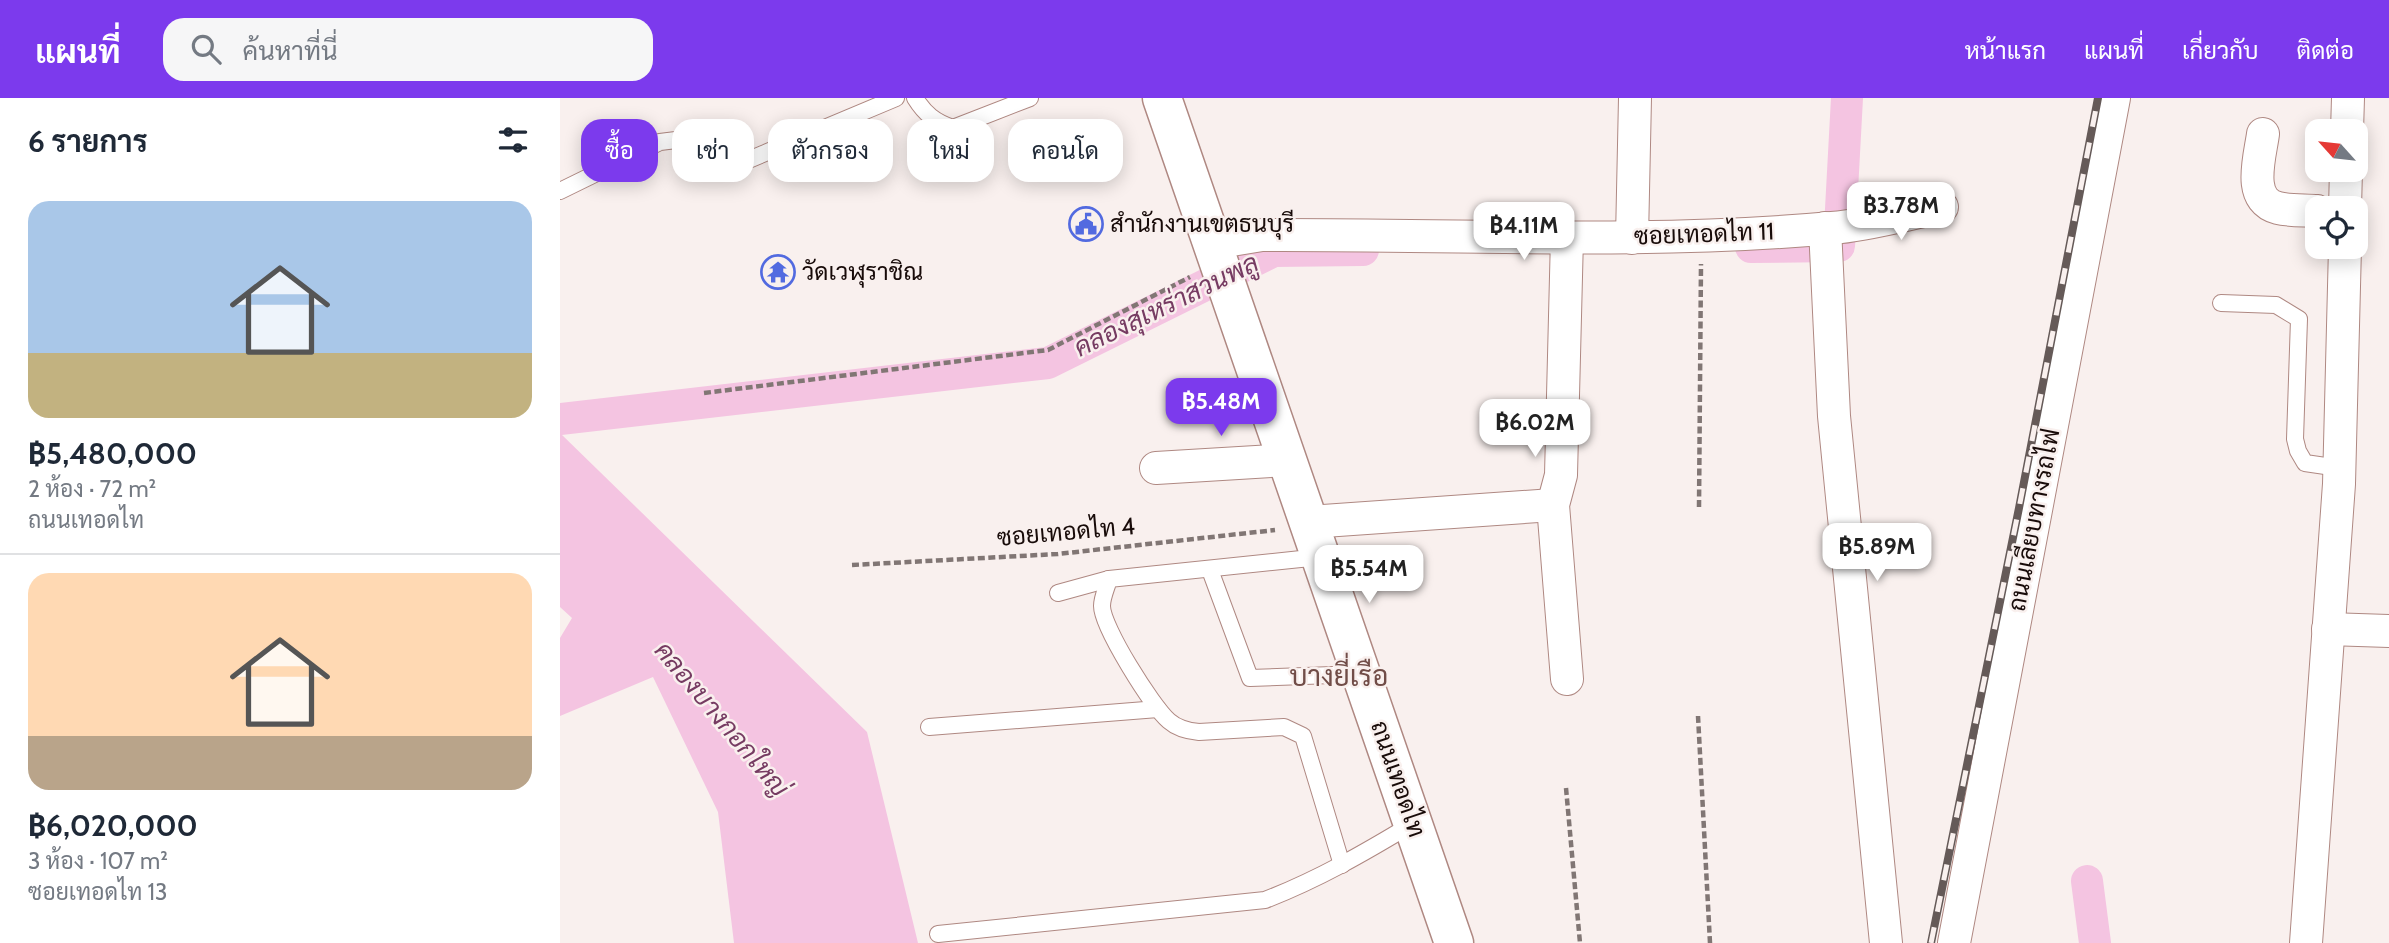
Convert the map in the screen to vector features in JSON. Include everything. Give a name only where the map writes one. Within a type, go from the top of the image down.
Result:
[{"type":"main road","name":"ถนนเทอดไท","points":[[1162,98],[1214,268],[1288,460],[1304,536],[1361,674],[1454,943]]},
{"type":"street","points":[[1632,237],[1635,98]]},
{"type":"street","name":"ถนนเลียบทางรถไฟ","points":[[1954,943],[2114,98]]},
{"type":"street","points":[[2347,119],[2348,98]]},
{"type":"street","points":[[2263,134],[2257,186],[2263,199],[2276,208],[2305,210]]},
{"type":"street","name":"ซอยเทอดไท 11","points":[[1214,268],[1262,234],[1567,237],[1702,235],[1835,227],[1942,207]]},
{"type":"street","points":[[1835,227],[1834,416],[1886,943]]},
{"type":"street","points":[[1567,237],[1561,475],[1553,505],[1567,679]]},
{"type":"street","points":[[2306,943],[2339,468],[2344,259]]},
{"type":"street","points":[[1156,468],[1288,460]]},
{"type":"street","points":[[1304,536],[1553,505]]},
{"type":"street","points":[[2329,629],[2389,631]]},
{"type":"lane","points":[[560,191],[660,142],[676,140],[713,168],[727,169],[896,98]]},
{"type":"lane","points":[[915,98],[923,112],[937,123],[953,128],[1020,100]]},
{"type":"lane","points":[[2221,303],[2276,306],[2298,319],[2295,439],[2298,451],[2305,463],[2339,468]]},
{"type":"lane","points":[[1058,593],[1109,579],[1210,570],[1304,536]]},
{"type":"lane","points":[[1210,570],[1250,678],[1361,674]]},
{"type":"lane","points":[[1109,579],[1102,606],[1107,627],[1158,709],[1170,722],[1187,731],[1284,727],[1303,736],[1342,866]]},
{"type":"lane","points":[[929,727],[1158,709]]},
{"type":"lane","points":[[938,934],[1265,900],[1342,866],[1413,823]]},
{"type":"path","points":[[1699,507],[1702,235]]},
{"type":"path","points":[[704,393],[1048,349],[1214,268]]},
{"type":"path","name":"ซอยเทอดไท 4","points":[[852,565],[1058,554],[1304,536]]},
{"type":"path","points":[[1698,716],[1710,943]]},
{"type":"path","points":[[1566,788],[1580,943]]},
{"type":"water","name":"คลองบางกอกใหญ่","points":[[560,433],[867,732],[918,943],[734,943],[718,812],[653,677],[560,716],[560,638],[572,618],[560,607]]},
{"type":"waterway","name":"คลองสุเหร่าสวนพลู","points":[[1751,247],[1839,246],[1847,98]]},
{"type":"waterway","name":"คลองสุเหร่าสวนพลู","points":[[560,419],[1048,363],[1274,251],[1363,250]]},
{"type":"waterway","points":[[2087,881],[2095,943]]},
{"type":"railway","points":[[1931,943],[2098,98]]},
{"type":"place","name":"สำนักงานเขตธนบุรี","points":[[1086,224]]},
{"type":"place","name":"วัดเวฬุราชิณ","points":[[778,272]]},
{"type":"district","name":"บางยี่เรือ","points":[[1339,676]]}]
